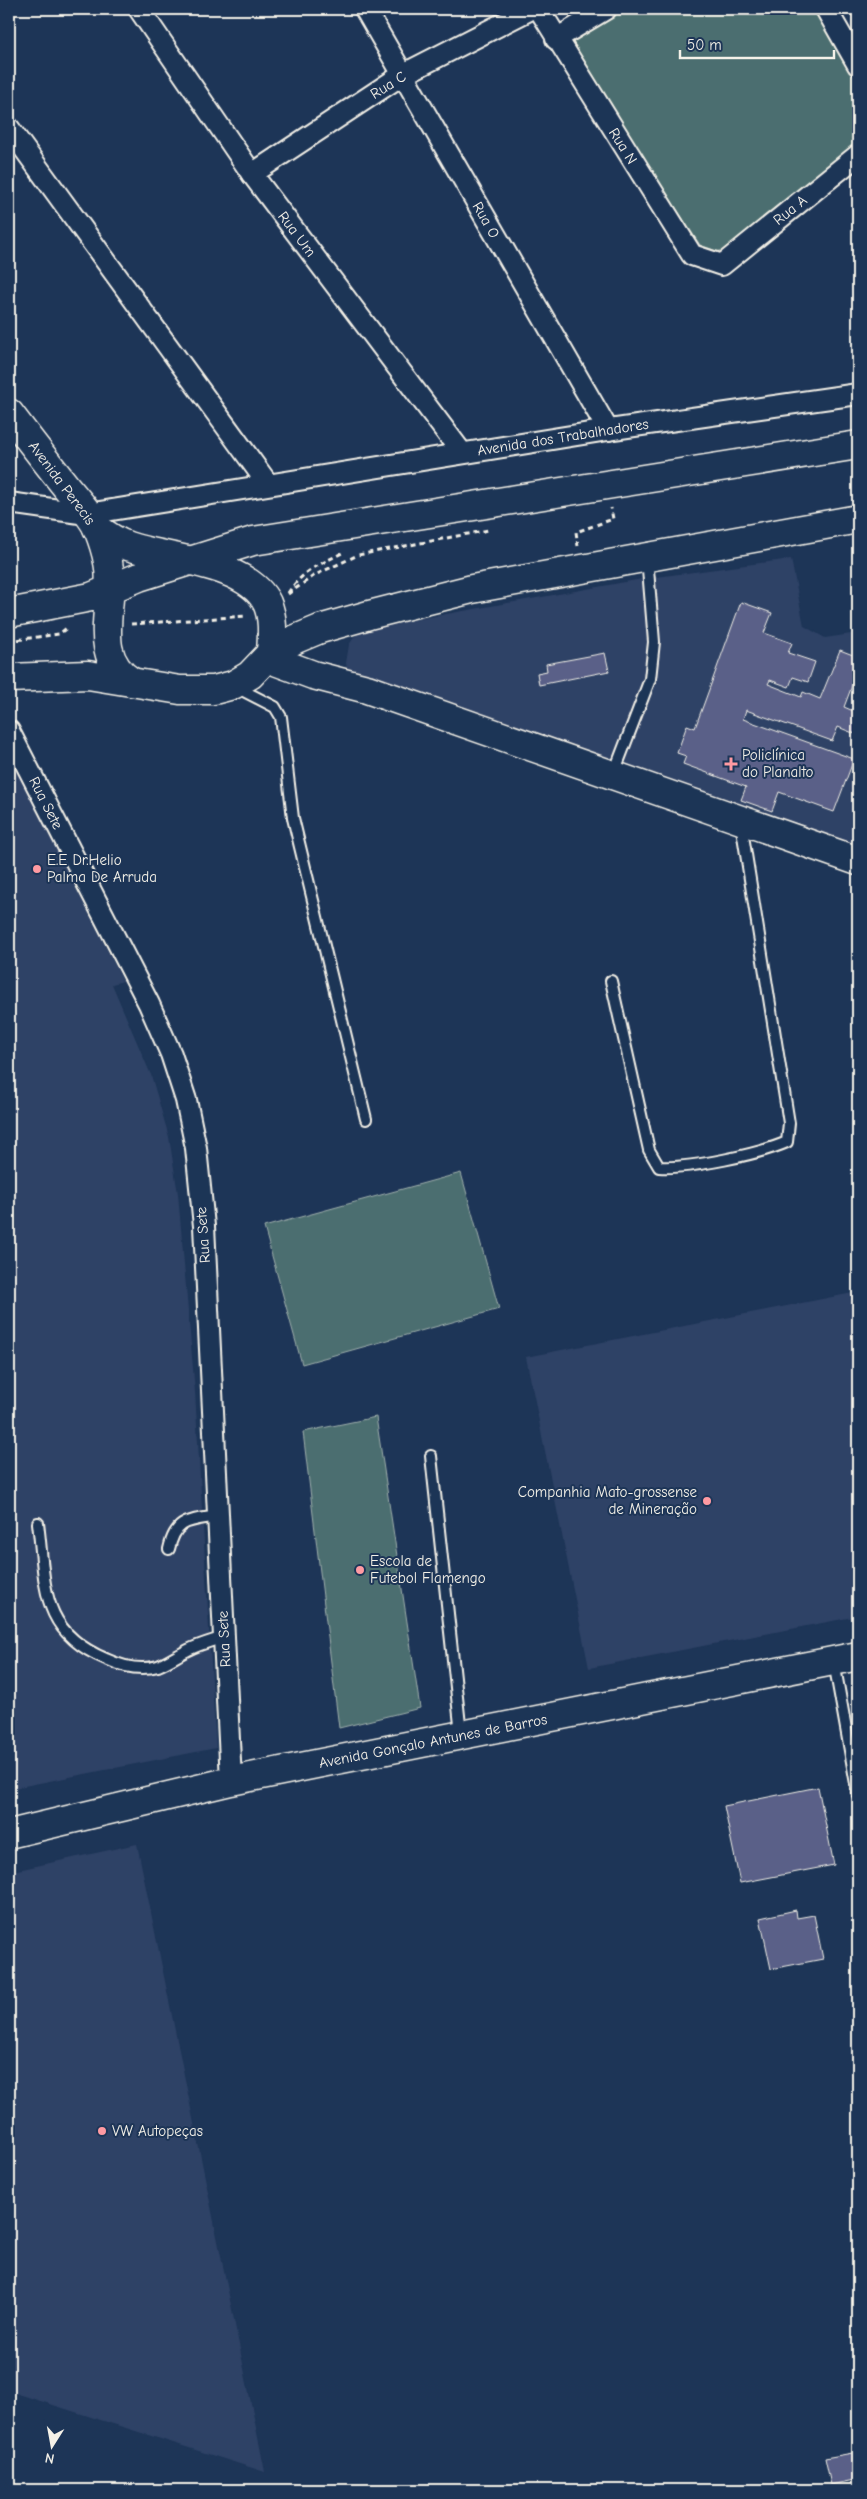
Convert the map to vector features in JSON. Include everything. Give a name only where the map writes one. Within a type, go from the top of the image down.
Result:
[{"type":"main road","name":"Avenida Perecis","points":[[9,413],[92,521],[108,562],[111,590],[106,643],[110,658],[122,676],[132,682]]},
{"type":"main road","points":[[9,613],[72,602],[111,590],[139,577],[253,541],[858,445]]},
{"type":"main road","points":[[233,685],[250,675],[269,655],[320,628],[472,589],[858,519]]},
{"type":"main road","name":"Avenida Perecis","points":[[92,521],[126,545],[219,569],[249,584],[263,597],[271,615]]},
{"type":"main road","points":[[269,655],[271,615]]},
{"type":"main road","points":[[269,655],[314,675],[367,689],[858,861]]},
{"type":"main road","points":[[9,678],[88,675],[196,691],[214,690],[233,685],[280,682],[367,689]]},
{"type":"main road","name":"Avenida Gonçalo Antunes de Barros","points":[[9,1834],[232,1781],[846,1659]]},
{"type":"street","name":"Rua Um","points":[[139,9],[252,174],[462,453]]},
{"type":"street","name":"Rua O","points":[[365,9],[608,430]]},
{"type":"street","name":"Rua C","points":[[252,174],[402,75],[531,9]]},
{"type":"street","name":"Rua N","points":[[539,9],[692,255],[722,265]]},
{"type":"street","points":[[556,39],[606,9]]},
{"type":"street","points":[[826,9],[858,65]]},
{"type":"street","points":[[9,128],[268,484]]},
{"type":"street","name":"Rua A","points":[[722,265],[858,155]]},
{"type":"street","name":"Avenida dos Trabalhadores","points":[[9,503],[92,521],[268,484],[608,430],[858,394]]},
{"type":"street","name":"Rua Sete","points":[[9,731],[149,1004],[171,1054],[186,1100],[196,1148],[204,1226],[232,1781]]},
{"type":"lane","points":[[613,775],[650,679],[654,642],[647,556]]},
{"type":"lane","points":[[233,685],[275,708],[281,717],[293,818],[366,1120]]},
{"type":"lane","points":[[610,981],[649,1150],[660,1167],[676,1168],[772,1149],[787,1142],[790,1123],[740,820]]},
{"type":"lane","points":[[432,1456],[461,1735]]},
{"type":"lane","points":[[169,1549],[172,1534],[184,1522],[218,1516]]},
{"type":"lane","points":[[38,1523],[48,1603],[56,1623],[86,1651],[117,1664],[138,1668],[156,1666],[198,1646],[224,1637]]},
{"type":"lane","points":[[846,1659],[858,1795]]},
{"type":"path","points":[[107,625],[271,615]]},
{"type":"shaded area","name":"Policlínica do Planalto","points":[[791,559],[804,626],[825,638],[858,633],[858,853],[348,674],[346,663],[349,645],[355,636],[369,628],[642,579]]},
{"type":"shaded area","points":[[9,756],[123,981],[112,984],[151,1075],[169,1137],[178,1194],[195,1392],[216,1748],[9,1789]]},
{"type":"shaded area","name":"Companhia Mato-grossense de Mineração","points":[[858,1292],[858,1616],[589,1668],[526,1357]]},
{"type":"shaded area","name":"VW Autopeças","points":[[137,1844],[265,2472],[9,2391],[9,1872]]},
{"type":"green space","points":[[615,9],[819,9],[858,75],[858,146],[728,251],[717,251],[700,245],[567,39]]},
{"type":"green space","points":[[461,1173],[499,1309],[302,1364],[264,1227]]},
{"type":"green space","name":"Escola de Futebol Flamengo","points":[[376,1417],[420,1708],[339,1728],[303,1432]]},
{"type":"building","points":[[741,602],[772,613],[764,633],[792,643],[788,653],[815,662],[808,682],[793,677],[789,687],[770,680],[768,684],[801,697],[803,692],[820,699],[840,650],[858,657],[858,670],[844,707],[858,713],[858,735],[838,727],[832,741],[746,710],[743,719],[854,759],[834,812],[779,792],[772,811],[741,800],[746,787],[683,764],[686,756],[677,753],[687,725],[695,728]]},
{"type":"building","points":[[605,653],[609,671],[539,685],[537,673],[547,671],[546,664]]},
{"type":"building","points":[[818,1787],[834,1865],[740,1883],[724,1806]]},
{"type":"building","points":[[796,1910],[797,1918],[814,1915],[823,1959],[771,1969],[760,1918]]},
{"type":"building","points":[[858,2452],[858,2479],[831,2485],[825,2458]]},
{"type":"place","name":"Policlínica do Planalto","points":[[731,764]]},
{"type":"place","name":"E.E Dr.Helio Palma De Arruda","points":[[37,869]]},
{"type":"place","name":"Companhia Mato-grossense de Mineração","points":[[707,1501]]},
{"type":"place","name":"Escola de Futebol Flamengo","points":[[360,1570]]},
{"type":"place","name":"VW Autopeças","points":[[102,2131]]}]
